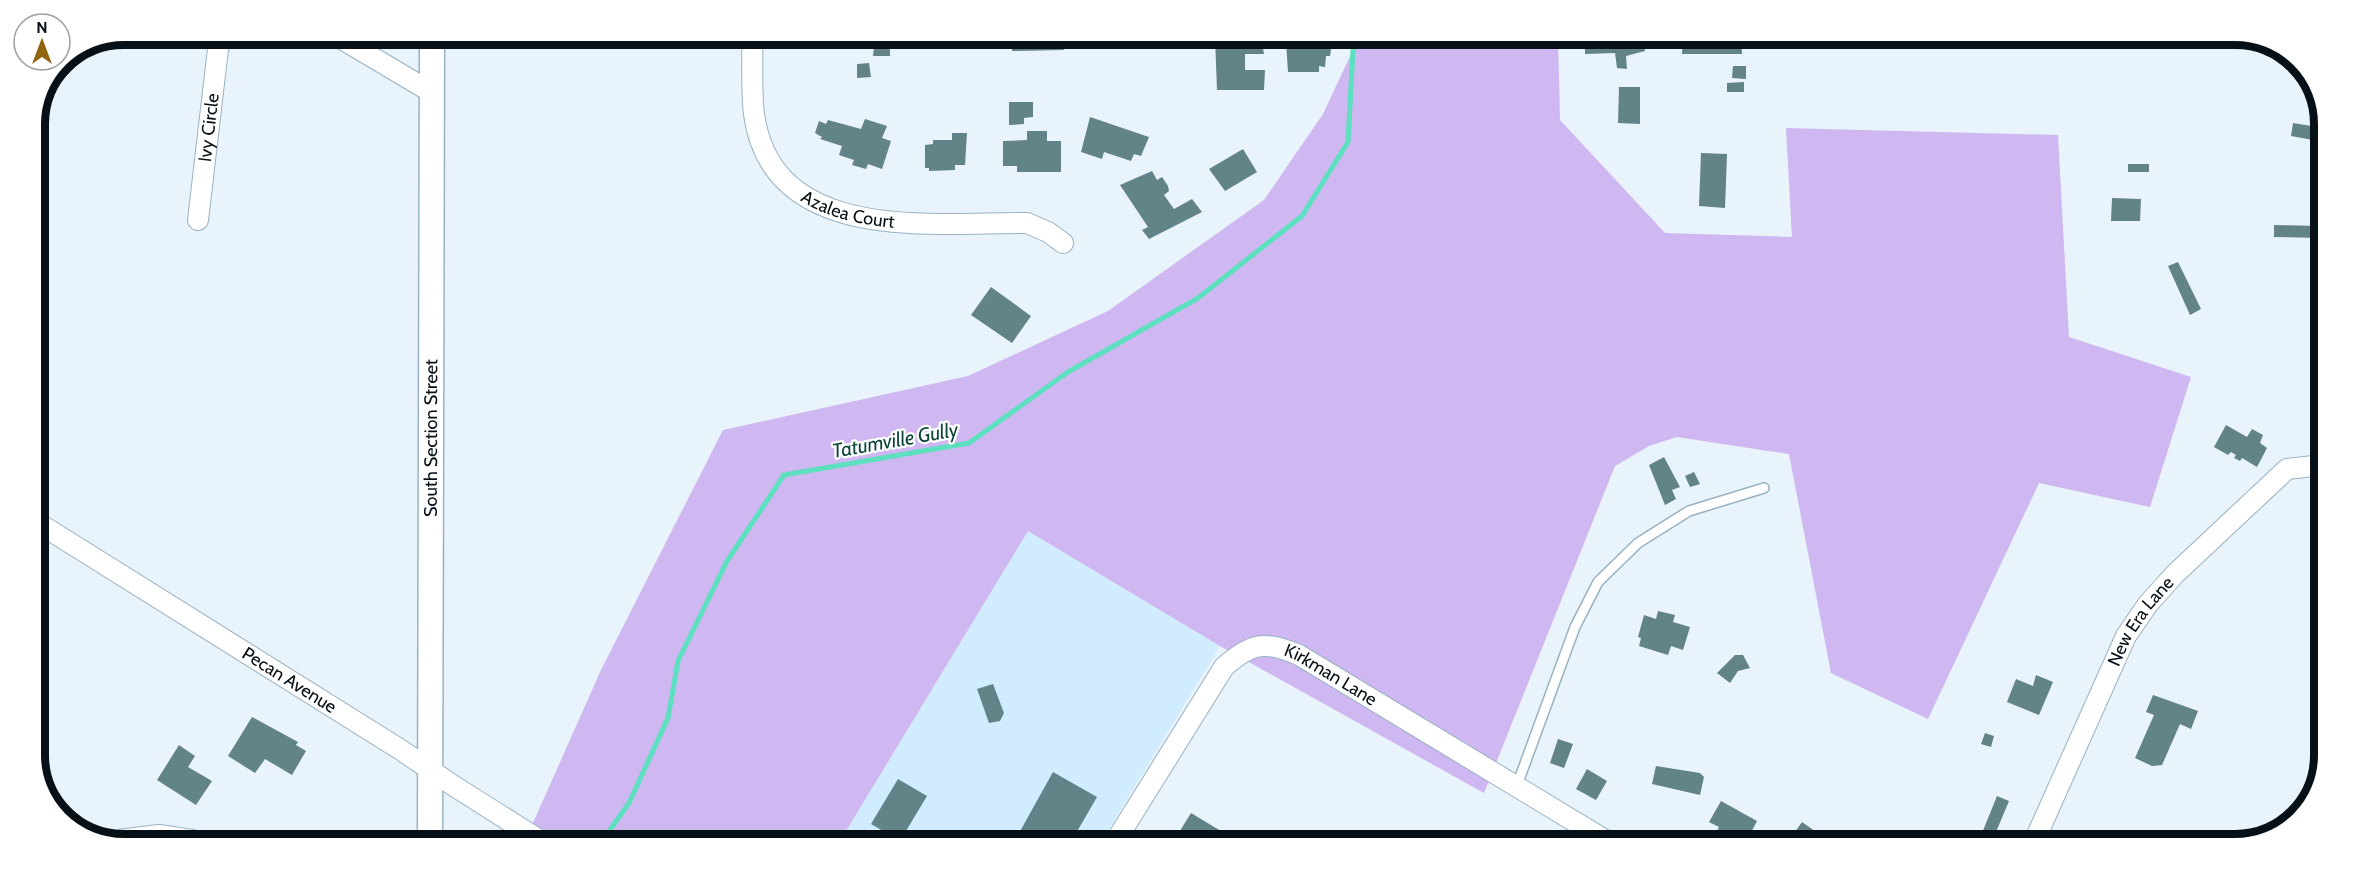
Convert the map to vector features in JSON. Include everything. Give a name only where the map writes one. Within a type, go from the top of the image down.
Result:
[{"type":"street","name":"Ivy Circle","points":[[198,220],[219,45]]},
{"type":"street","points":[[352,45],[430,92]]},
{"type":"street","name":"South Section Street","points":[[430,834],[432,45]]},
{"type":"street","name":"Azalea Court","points":[[752,45],[754,114],[760,136],[768,156],[780,173],[813,201],[828,210],[883,222],[1027,223],[1048,232],[1063,243]]},
{"type":"street","name":"New Era Lane","points":[[2037,834],[2126,636],[2148,604],[2175,574],[2287,469],[2314,466]]},
{"type":"street","name":"Pecan Avenue","points":[[45,527],[530,834]]},
{"type":"street","name":"Kirkman Lane","points":[[1120,834],[1224,667],[1241,651],[1262,645],[1273,645],[1299,655],[1595,834]]},
{"type":"lane","points":[[1516,788],[1575,627],[1598,582],[1638,543],[1689,511],[1764,488]]},
{"type":"shaded area","points":[[1355,45],[1558,45],[1560,120],[1665,233],[1792,237],[1786,128],[2058,135],[2069,337],[2191,377],[2150,507],[2039,483],[1928,719],[1831,673],[1789,454],[1677,437],[1649,446],[1615,466],[1484,793],[1220,646],[1028,531],[844,834],[528,834],[601,670],[723,430],[968,376],[1108,311],[1264,200],[1323,114]]},
{"type":"shaded area","points":[[1028,531],[1220,646],[1106,834],[844,834]]},
{"type":"building","points":[[865,45],[906,45],[906,47],[890,47],[890,56],[873,56],[874,47],[865,47]]},
{"type":"building","points":[[1012,45],[1064,45],[1064,50],[1012,51]]},
{"type":"building","points":[[1215,45],[1262,45],[1264,54],[1245,54],[1245,70],[1265,70],[1264,90],[1217,90]]},
{"type":"building","points":[[1286,45],[1332,45],[1330,56],[1326,56],[1325,67],[1319,66],[1319,72],[1288,72]]},
{"type":"building","points":[[1585,45],[1645,45],[1645,51],[1626,56],[1627,69],[1617,68],[1615,53],[1585,54]]},
{"type":"building","points":[[1683,45],[1741,45],[1742,54],[1682,54]]},
{"type":"building","points":[[869,63],[871,77],[857,78],[857,64]]},
{"type":"building","points":[[1733,66],[1746,66],[1746,79],[1732,78]]},
{"type":"building","points":[[1744,82],[1744,92],[1727,92],[1727,83]]},
{"type":"building","points":[[1619,87],[1640,87],[1640,124],[1618,123]]},
{"type":"building","points":[[1009,102],[1033,102],[1033,117],[1024,118],[1024,124],[1009,125]]},
{"type":"building","points":[[1090,117],[1149,137],[1141,156],[1134,154],[1131,161],[1104,152],[1102,159],[1081,152]]},
{"type":"building","points":[[865,119],[887,126],[882,138],[891,141],[882,169],[868,164],[866,169],[852,165],[854,160],[839,155],[842,146],[820,139],[822,137],[815,133],[819,121],[826,124],[828,120],[861,129]]},
{"type":"building","points":[[2293,123],[2314,126],[2314,140],[2291,136]]},
{"type":"building","points":[[1027,131],[1047,131],[1047,141],[1061,141],[1061,172],[1017,172],[1017,166],[1003,166],[1003,141],[1027,140]]},
{"type":"building","points":[[952,133],[967,133],[965,165],[955,165],[955,170],[929,171],[929,168],[925,168],[925,145],[933,144],[933,140],[952,140]]},
{"type":"building","points":[[1243,149],[1257,172],[1225,191],[1209,169]]},
{"type":"building","points":[[1701,153],[1727,154],[1725,208],[1699,206]]},
{"type":"building","points":[[2128,164],[2149,164],[2149,172],[2128,172]]},
{"type":"building","points":[[1152,171],[1157,180],[1162,177],[1168,186],[1169,191],[1164,195],[1174,209],[1192,199],[1202,212],[1149,239],[1142,230],[1148,227],[1120,185]]},
{"type":"building","points":[[2112,198],[2141,199],[2140,221],[2111,221]]},
{"type":"building","points":[[2274,225],[2314,226],[2314,238],[2274,237]]},
{"type":"building","points":[[2178,262],[2201,309],[2190,315],[2168,266]]},
{"type":"building","points":[[991,287],[1031,316],[1012,343],[971,315]]},
{"type":"building","points":[[2226,425],[2247,437],[2252,429],[2263,435],[2260,443],[2267,448],[2257,467],[2242,458],[2240,461],[2234,458],[2236,455],[2231,452],[2228,455],[2214,447]]},
{"type":"building","points":[[1664,457],[1680,487],[1672,490],[1676,499],[1665,505],[1649,465]]},
{"type":"building","points":[[1694,472],[1700,484],[1690,487],[1685,476]]},
{"type":"building","points":[[1658,611],[1675,615],[1673,622],[1690,627],[1683,650],[1671,646],[1668,655],[1639,646],[1641,638],[1638,637],[1644,615],[1656,619]]},
{"type":"building","points":[[1735,655],[1743,655],[1750,668],[1738,671],[1730,683],[1717,673]]},
{"type":"building","points":[[2036,675],[2053,682],[2039,715],[2007,702],[2016,679],[2033,686]]},
{"type":"building","points":[[993,684],[1004,713],[1000,721],[989,723],[977,689]]},
{"type":"building","points":[[2153,695],[2198,711],[2191,729],[2180,724],[2162,765],[2152,766],[2135,758],[2154,715],[2146,712]]},
{"type":"building","points":[[252,717],[298,742],[296,745],[306,751],[292,775],[265,759],[255,773],[228,756]]},
{"type":"building","points":[[1985,733],[1994,736],[1991,747],[1981,744]]},
{"type":"building","points":[[1558,739],[1573,744],[1564,768],[1550,763]]},
{"type":"building","points":[[179,745],[195,756],[188,767],[212,781],[196,805],[157,780]]},
{"type":"building","points":[[1656,766],[1700,773],[1704,777],[1700,795],[1652,784]]},
{"type":"building","points":[[1587,769],[1607,781],[1596,800],[1576,789]]},
{"type":"building","points":[[1053,772],[1097,797],[1076,834],[1018,834]]},
{"type":"building","points":[[898,779],[927,796],[904,834],[888,834],[871,824]]},
{"type":"building","points":[[1997,796],[2009,801],[1995,834],[1982,834]]},
{"type":"building","points":[[1721,801],[1757,821],[1750,834],[1722,834],[1717,831],[1719,827],[1709,822]]},
{"type":"building","points":[[1191,813],[1226,834],[1178,834]]},
{"type":"building","points":[[1802,822],[1819,834],[1793,834]]},
{"type":"waterway","name":"Tatumville Gully","points":[[607,834],[629,803],[668,718],[678,661],[727,561],[784,475],[969,443],[1068,372],[1198,298],[1302,216],[1348,142],[1353,50],[1356,45]]}]
